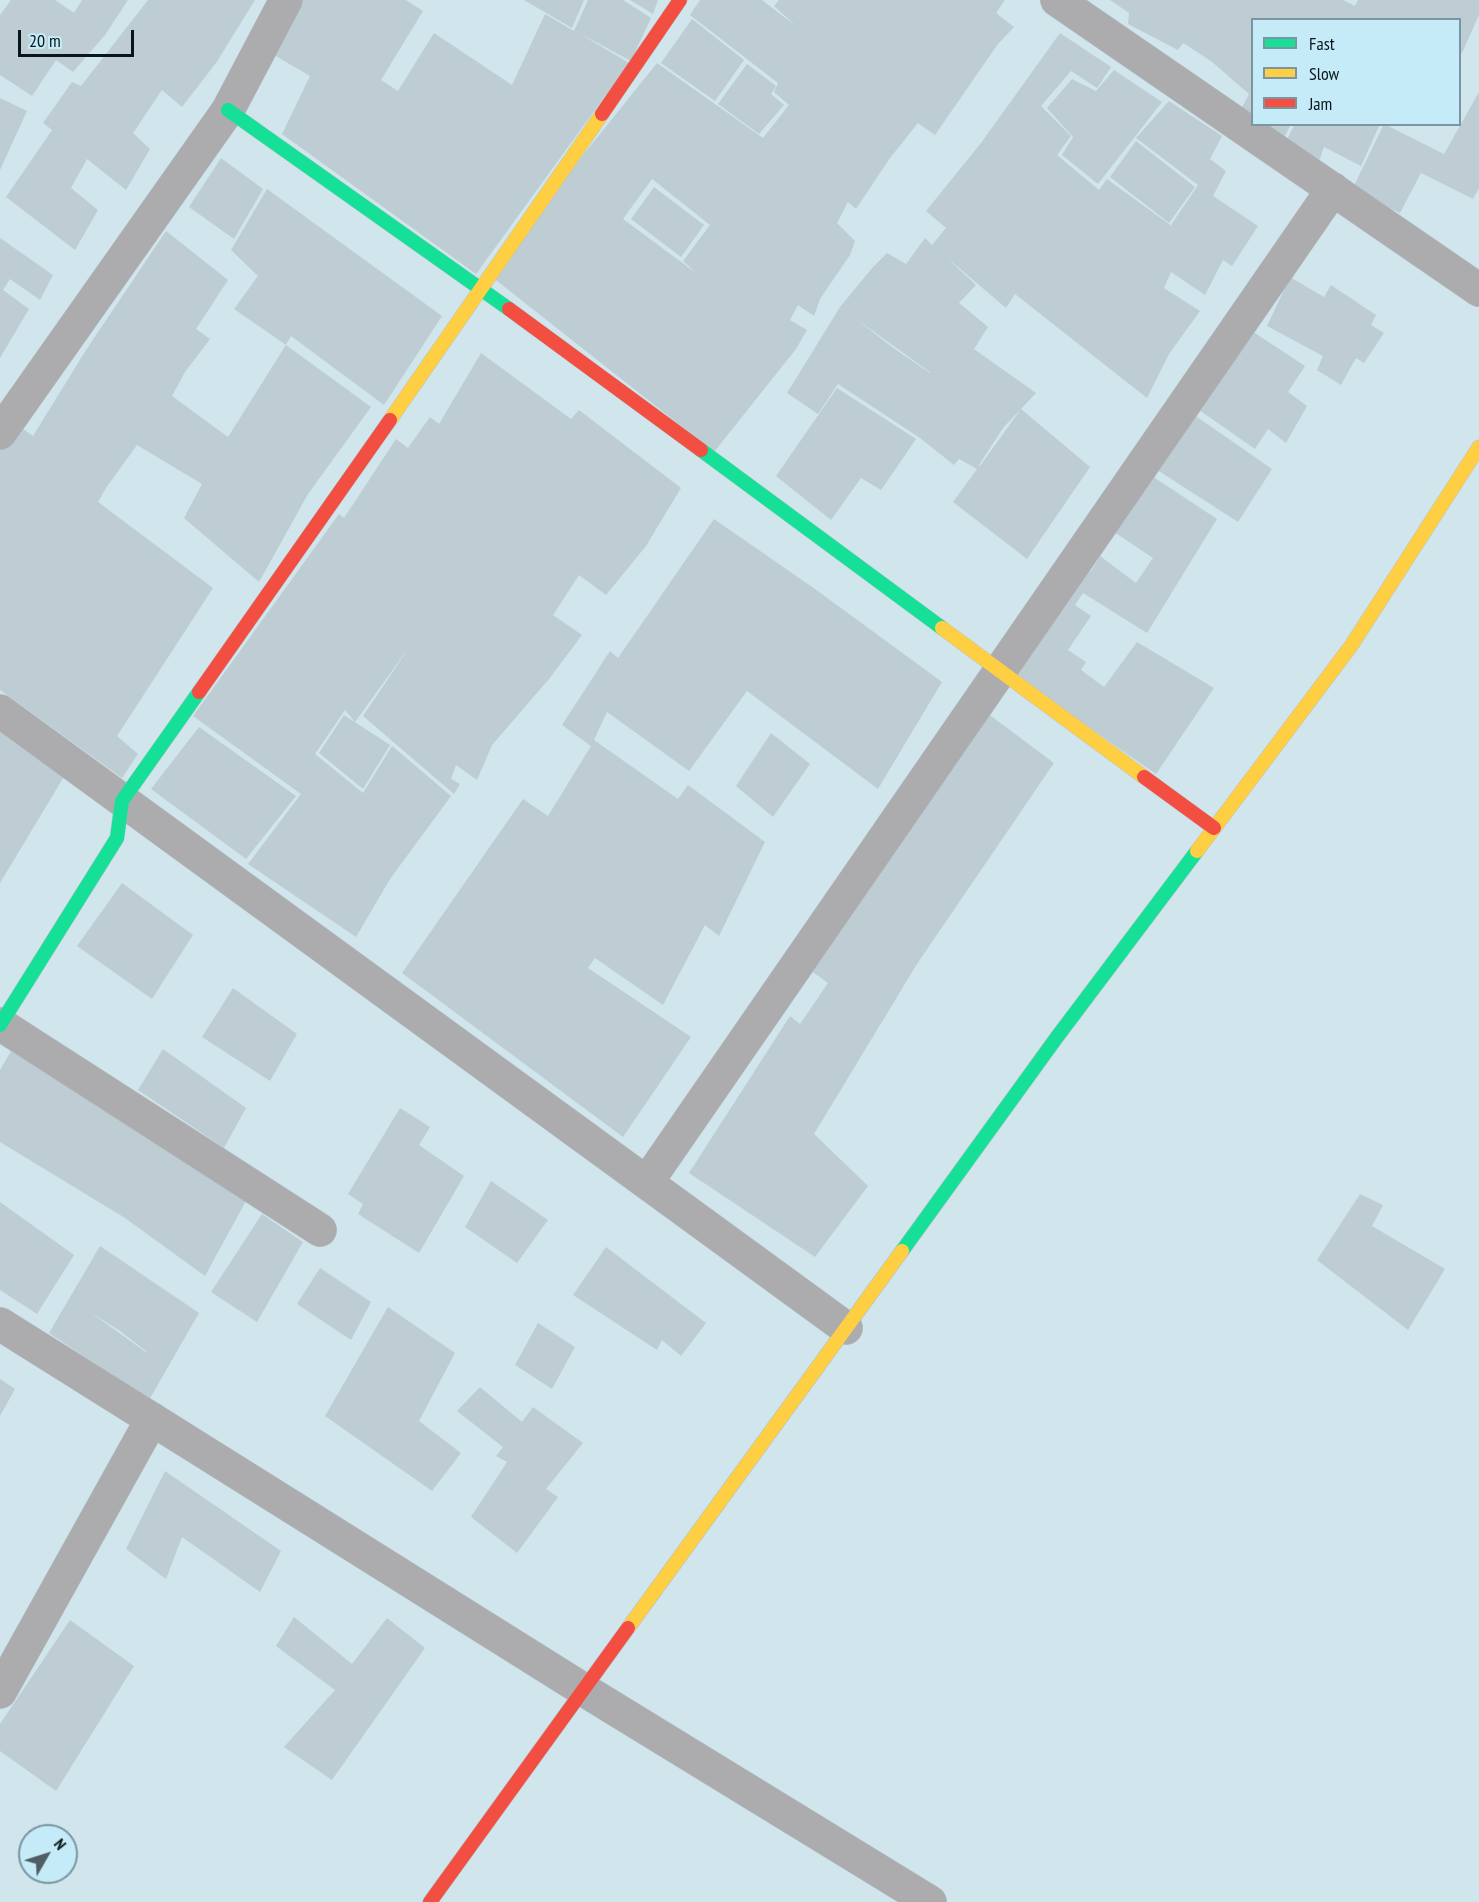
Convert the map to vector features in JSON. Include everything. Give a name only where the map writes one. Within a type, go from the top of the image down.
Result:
[{"type":"street","points":[[0,433],[228,110],[286,0]]},
{"type":"street","points":[[320,1230],[0,1024],[117,838],[122,801],[482,289],[680,0]]},
{"type":"street","points":[[1057,0],[1479,290]]},
{"type":"street","points":[[228,110],[482,289],[1214,828]]},
{"type":"street","points":[[647,1182],[1333,189]]},
{"type":"street","points":[[430,1902],[1057,1037],[1351,646],[1479,447]]},
{"type":"street","points":[[0,711],[846,1328]]},
{"type":"street","points":[[0,1324],[584,1690],[930,1902]]},
{"type":"street","points":[[0,1692],[152,1419]]},
{"type":"building","points":[[11,0],[55,0],[74,13],[82,0],[128,0],[105,35],[73,72],[56,60],[32,96],[0,75],[0,15]]},
{"type":"building","points":[[148,0],[255,0],[216,63],[182,107],[162,90],[133,133],[150,149],[126,190],[87,159],[71,188],[98,210],[75,250],[6,197],[52,130],[43,123],[72,82],[81,86]]},
{"type":"building","points":[[296,0],[406,0],[423,11],[381,80],[398,91],[434,33],[512,85],[545,14],[574,31],[588,0],[623,0],[651,18],[631,61],[577,32],[629,63],[476,274],[282,134],[310,76],[269,52]]},
{"type":"building","points":[[524,0],[584,0],[572,28]]},
{"type":"building","points":[[630,0],[658,0],[653,14]]},
{"type":"building","points":[[700,0],[762,0],[796,26],[774,6],[779,0],[1005,0],[996,13],[1014,27],[998,44],[935,135],[918,123],[890,158],[856,209],[848,202],[837,223],[855,241],[850,255],[820,299],[814,316],[798,305],[790,320],[807,330],[796,349],[714,452],[492,277],[583,155],[657,63],[763,138],[789,105],[774,92],[778,83],[690,15]],"holes":[[[652,179],[710,225],[683,261],[696,273],[623,219]]]},
{"type":"building","points":[[1110,0],[1343,0],[1355,6],[1358,0],[1479,0],[1479,15],[1462,53],[1461,18],[1251,18],[1251,126],[1290,126],[1281,144],[1236,119],[1249,94],[1211,61],[1183,43],[1178,50],[1128,24],[1129,13]]},
{"type":"building","points":[[692,19],[744,60],[715,101],[661,63]]},
{"type":"building","points":[[1060,33],[1111,67],[1097,88],[1071,71],[1041,106],[1071,136],[1057,155],[1099,190],[1107,179],[1173,227],[1171,225],[1198,185],[1136,138],[1169,101],[1222,136],[1210,159],[1226,171],[1213,196],[1258,226],[1232,266],[1223,260],[1205,295],[1171,272],[1164,288],[1200,311],[1169,354],[1147,398],[1015,294],[1006,308],[945,256],[976,285],[959,303],[988,327],[974,349],[1036,393],[1021,409],[1090,467],[1027,559],[953,502],[977,469],[959,459],[954,465],[920,438],[838,384],[818,414],[787,393],[840,307],[873,267],[887,253],[906,264],[925,238],[932,245],[946,228],[926,211],[981,143]],"holes":[[[855,318],[931,373],[892,347]],[[1021,409],[980,466],[1003,428]]]},
{"type":"building","points":[[747,64],[776,86],[771,94],[784,105],[759,134],[718,104]]},
{"type":"building","points":[[1114,70],[1162,102],[1098,184],[1062,155],[1073,137],[1047,108],[1072,79],[1096,91]]},
{"type":"building","points":[[1479,92],[1479,188],[1473,199],[1421,173],[1400,213],[1352,190],[1383,126],[1388,126],[1444,154]]},
{"type":"building","points":[[0,98],[27,111],[0,170]]},
{"type":"building","points":[[1294,126],[1379,126],[1361,166],[1324,147],[1317,167],[1284,145]]},
{"type":"building","points":[[1136,141],[1195,187],[1169,223],[1110,177]]},
{"type":"building","points":[[221,158],[263,189],[234,239],[189,207]]},
{"type":"building","points":[[654,187],[704,225],[681,257],[631,219]]},
{"type":"building","points":[[267,189],[442,316],[384,405],[291,336],[286,345],[234,309],[258,276],[231,250]]},
{"type":"building","points":[[166,231],[228,280],[196,329],[210,339],[185,372],[172,396],[228,437],[286,345],[371,407],[308,494],[259,582],[184,518],[202,484],[137,445],[106,488],[98,502],[213,588],[117,736],[138,754],[122,778],[0,690],[0,445],[13,422],[33,436],[86,350]]},
{"type":"building","points":[[0,238],[53,275],[40,300],[10,279],[3,290],[29,309],[0,358]]},
{"type":"building","points":[[1290,277],[1324,297],[1331,285],[1376,315],[1371,325],[1384,333],[1364,363],[1356,358],[1341,385],[1317,370],[1323,356],[1267,326]]},
{"type":"building","points":[[1238,322],[1305,366],[1288,392],[1307,406],[1286,443],[1268,429],[1255,449],[1182,398]]},
{"type":"building","points":[[481,353],[571,419],[579,410],[681,488],[646,546],[606,595],[579,575],[553,615],[582,635],[549,679],[492,745],[477,780],[456,765],[451,779],[460,784],[454,794],[363,716],[410,646],[355,722],[345,710],[315,754],[363,793],[392,746],[451,796],[390,879],[356,937],[248,864],[301,794],[193,716],[339,514],[344,518],[396,439],[408,448],[430,417],[439,424]]},
{"type":"building","points":[[837,388],[916,439],[881,490],[861,478],[831,520],[776,476]]},
{"type":"building","points":[[1187,410],[1272,469],[1238,522],[1148,464]]},
{"type":"building","points":[[1152,476],[1217,519],[1147,633],[1083,593],[1075,605],[1091,616],[1068,650],[1086,662],[1081,670],[1104,687],[1137,642],[1214,688],[1156,774],[1006,670],[1078,561],[1091,571],[1100,556],[1136,583],[1153,558],[1114,532]]},
{"type":"building","points":[[714,519],[942,682],[878,789],[747,691],[689,771],[607,712],[594,740],[678,799],[688,785],[765,842],[719,936],[705,925],[663,1005],[595,958],[588,968],[691,1037],[623,1137],[402,973],[523,799],[548,816],[591,746],[562,725],[610,651],[618,658]]},
{"type":"building","points":[[987,713],[1054,763],[917,964],[814,1134],[868,1186],[815,1257],[689,1173],[790,1016],[800,1024],[828,983],[806,967]]},
{"type":"building","points":[[344,715],[390,745],[363,789],[319,753]]},
{"type":"building","points":[[199,727],[296,796],[246,859],[151,789]]},
{"type":"building","points":[[0,732],[65,775],[0,883]]},
{"type":"building","points":[[771,733],[810,764],[773,817],[736,786]]},
{"type":"building","points":[[122,883],[193,935],[152,999],[77,946]]},
{"type":"building","points":[[233,988],[297,1034],[270,1081],[202,1037]]},
{"type":"building","points":[[163,1049],[246,1108],[224,1148],[138,1090]]},
{"type":"building","points":[[11,1051],[82,1094],[246,1201],[205,1276],[125,1218],[0,1142],[0,1070]]},
{"type":"building","points":[[400,1108],[430,1127],[419,1145],[464,1176],[419,1253],[358,1214],[363,1204],[348,1194]]},
{"type":"building","points":[[491,1181],[548,1220],[517,1263],[465,1227]]},
{"type":"building","points":[[1360,1194],[1383,1205],[1372,1226],[1445,1269],[1408,1330],[1317,1260]]},
{"type":"building","points":[[0,1202],[74,1255],[37,1314],[0,1290]]},
{"type":"building","points":[[262,1214],[303,1242],[257,1322],[211,1292]]},
{"type":"building","points":[[100,1246],[199,1313],[149,1400],[49,1333]],"holes":[[[90,1312],[120,1331],[147,1353]]]},
{"type":"building","points":[[606,1247],[706,1323],[681,1356],[662,1340],[657,1350],[573,1295]]},
{"type":"building","points":[[320,1268],[371,1302],[351,1340],[297,1304]]},
{"type":"building","points":[[388,1307],[455,1353],[419,1421],[461,1453],[432,1491],[325,1416]]},
{"type":"building","points":[[538,1323],[575,1347],[552,1389],[515,1365]]},
{"type":"building","points":[[0,1379],[15,1389],[0,1416]]},
{"type":"building","points":[[480,1387],[522,1422],[533,1407],[583,1443],[546,1489],[558,1497],[517,1553],[471,1517],[507,1462],[496,1456],[503,1447],[457,1411]]},
{"type":"building","points":[[165,1471],[281,1551],[260,1592],[182,1537],[166,1579],[126,1549]]},
{"type":"building","points":[[294,1617],[352,1664],[387,1618],[425,1648],[332,1780],[284,1747],[335,1690],[276,1646]]},
{"type":"building","points":[[70,1620],[134,1666],[56,1791],[0,1751],[0,1724]]},
{"type":"traffic: fast","points":[[228,110],[509,309]]},
{"type":"traffic: fast","points":[[701,450],[942,628]]},
{"type":"traffic: fast","points":[[0,1025],[117,838],[122,801],[199,692]]},
{"type":"traffic: fast","points":[[902,1251],[1057,1037],[1197,851]]},
{"type":"traffic: slow","points":[[390,420],[602,114]]},
{"type":"traffic: slow","points":[[1197,851],[1351,646],[1479,447]]},
{"type":"traffic: slow","points":[[942,628],[1144,777]]},
{"type":"traffic: slow","points":[[628,1628],[902,1251]]},
{"type":"traffic: jam","points":[[602,114],[680,0]]},
{"type":"traffic: jam","points":[[509,309],[701,450]]},
{"type":"traffic: jam","points":[[199,692],[390,420]]},
{"type":"traffic: jam","points":[[1144,777],[1214,828]]},
{"type":"traffic: jam","points":[[430,1902],[628,1628]]}]
